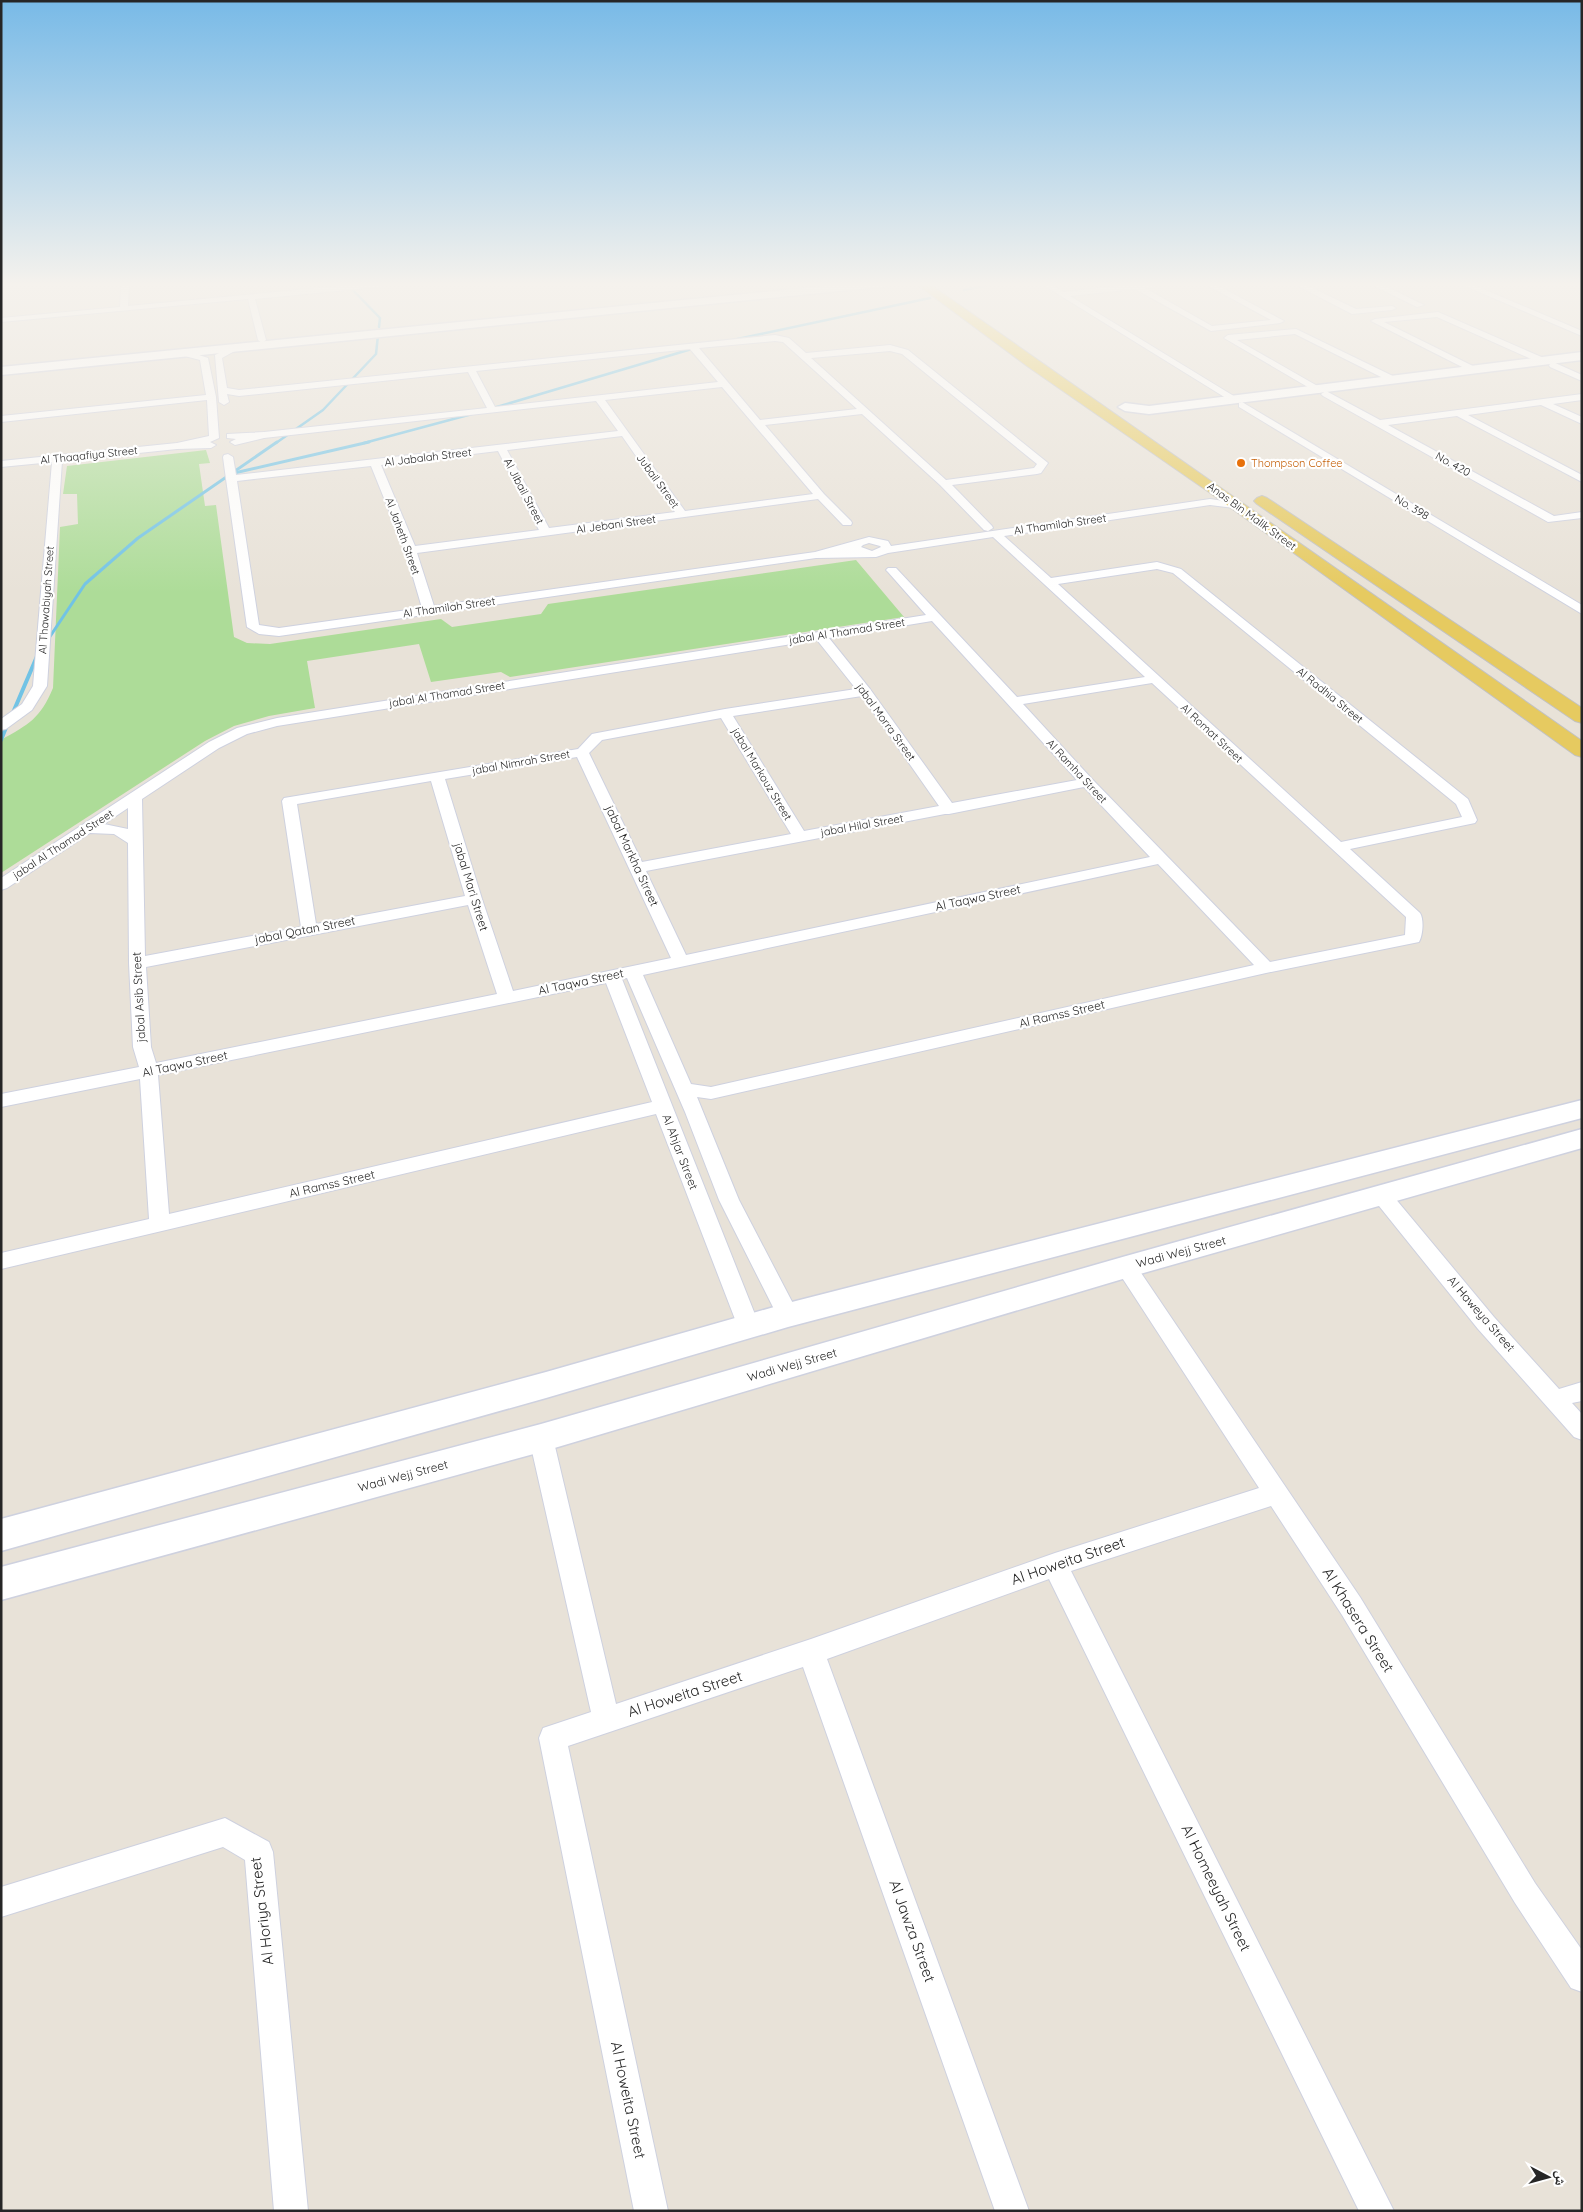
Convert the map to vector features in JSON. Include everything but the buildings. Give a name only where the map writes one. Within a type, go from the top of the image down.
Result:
[{"type":"main road","name":"Anas Bin Malik Street","points":[[1066,386],[1214,489],[1582,751]]},
{"type":"main road","points":[[1109,396],[1150,425]]},
{"type":"main road","name":"Anas Bin Malik Street","points":[[1249,493],[1582,717]]},
{"type":"main road","points":[[1366,598],[1377,602],[1390,602],[1397,598],[1397,593]]},
{"type":"main road","points":[[1428,642],[1428,637],[1438,633],[1459,636]]},
{"type":"street","points":[[209,386],[213,440],[228,457]]},
{"type":"street","points":[[223,386],[228,432],[228,457]]},
{"type":"street","points":[[224,394],[307,386]]},
{"type":"street","points":[[480,386],[492,409],[705,386]]},
{"type":"street","points":[[727,386],[820,496],[847,523],[874,541],[886,545],[885,551],[892,570]]},
{"type":"street","name":"Al Romat Street","points":[[837,386],[944,483],[992,531],[1414,916],[1413,938]]},
{"type":"street","points":[[944,483],[1037,471],[1043,463],[947,386]]},
{"type":"street","name":"No. 398","points":[[1212,386],[1582,610]]},
{"type":"street","points":[[1312,386],[1322,392],[1357,386]]},
{"type":"street","points":[[1125,407],[1172,410],[1367,386]]},
{"type":"street","name":"No. 420","points":[[1322,392],[1552,520],[1582,515]]},
{"type":"street","points":[[1,418],[211,397]]},
{"type":"street","points":[[1381,424],[1582,397]]},
{"type":"street","name":"Jubail Street","points":[[599,398],[683,515]]},
{"type":"street","points":[[1542,402],[1582,421]]},
{"type":"street","name":"Al Thaqafiya Street","points":[[1,464],[177,446],[213,440],[228,432],[264,435],[492,409]]},
{"type":"street","points":[[1150,425],[1150,418],[1172,410]]},
{"type":"street","points":[[759,423],[864,411]]},
{"type":"street","points":[[1458,413],[1582,479]]},
{"type":"street","name":"Al Jabalah Street","points":[[231,479],[624,433]]},
{"type":"street","name":"Al Jibail Street","points":[[501,448],[546,533]]},
{"type":"street","name":"Al Thamilah Street","points":[[228,457],[253,627],[263,631],[279,632],[861,548]]},
{"type":"street","name":"Al Thawabiyah Street","points":[[1,726],[27,706],[40,686],[57,458]]},
{"type":"street","name":"Al Jaheth Street","points":[[375,463],[411,550],[429,610]]},
{"type":"street","name":"Al Thamilah Street","points":[[885,551],[1200,496],[1214,489]]},
{"type":"street","name":"Al Jebani Street","points":[[411,550],[820,496]]},
{"type":"street","name":"Al Thamilah Street","points":[[874,541],[992,531],[1210,502],[1234,505]]},
{"type":"street","points":[[847,523],[861,548],[892,570]]},
{"type":"street","points":[[861,548],[874,541]]},
{"type":"street","points":[[861,548],[885,551]]},
{"type":"street","name":"Al Radhia Street","points":[[1049,582],[1157,565],[1177,571],[1463,802],[1470,820],[1337,847]]},
{"type":"street","name":"Al Ramha Street","points":[[892,570],[1087,782],[1266,968]]},
{"type":"street","name":"jabal Al Thamad Street","points":[[1,885],[214,746],[242,731],[277,722],[935,617]]},
{"type":"street","name":"jabal Morra Street","points":[[821,636],[865,692],[949,810]]},
{"type":"street","points":[[1013,702],[1154,679]]},
{"type":"street","name":"jabal Nimrah Street","points":[[310,929],[289,801],[582,752],[597,737],[865,692]]},
{"type":"street","name":"jabal Markouz Street","points":[[725,714],[799,836]]},
{"type":"street","name":"jabal Markha Street","points":[[582,752],[681,961]]},
{"type":"street","name":"jabal Mari Street","points":[[437,776],[474,899],[507,998]]},
{"type":"street","name":"jabal Hilal Street","points":[[637,868],[799,836],[949,810],[1087,782]]},
{"type":"street","name":"jabal Asib Street","points":[[135,797],[137,963],[142,1047],[149,1071],[160,1225]]},
{"type":"street","points":[[86,829],[110,828],[128,833],[135,841]]},
{"type":"street","name":"Al Taqwa Street","points":[[1,1101],[633,972],[1161,859]]},
{"type":"street","name":"jabal Qatan Street","points":[[137,963],[474,899]]},
{"type":"street","name":"Al Ramss Street","points":[[684,1088],[711,1093],[1266,968],[1413,938]]},
{"type":"street","points":[[633,972],[684,1088],[730,1200],[788,1314]]},
{"type":"street","name":"Al Ahjar Street","points":[[612,976],[750,1326]]},
{"type":"street","points":[[694,1112],[711,1093]]},
{"type":"street","name":"Al Ramss Street","points":[[1,1262],[663,1106]]},
{"type":"street","points":[[1,1535],[537,1388],[788,1314],[1582,1109]]},
{"type":"street","name":"Wadi Wejj Street","points":[[1,1584],[541,1438],[1126,1267],[1582,1138]]},
{"type":"street","name":"Al Haweya Street","points":[[1382,1196],[1486,1323],[1582,1430]]},
{"type":"street","points":[[702,1207],[730,1200]]},
{"type":"street","name":"Al Khasera Street","points":[[1126,1267],[1351,1606],[1525,1893],[1582,1978]]},
{"type":"street","points":[[1556,1399],[1582,1391]]},
{"type":"street","points":[[541,1438],[606,1720]]},
{"type":"street","name":"Al Howeita Street","points":[[651,2211],[552,1738],[811,1652],[1055,1565],[1275,1494]]},
{"type":"street","name":"Al Homeeyah Street","points":[[1055,1565],[1377,2211]]},
{"type":"street","name":"Al Jawza Street","points":[[811,1652],[1012,2211]]},
{"type":"street","name":"Al Horiya Street","points":[[1,1902],[225,1832],[259,1852],[291,2211]]},
{"type":"green space","points":[[206,450],[210,463],[199,464],[205,506],[216,505],[234,637],[247,643],[270,644],[441,619],[452,627],[541,614],[548,604],[856,560],[904,617],[510,677],[501,672],[431,682],[419,644],[307,661],[315,708],[269,716],[234,726],[205,741],[1,873],[1,740],[33,720],[43,707],[53,688],[60,527],[78,524],[77,494],[63,494],[67,466]]},
{"type":"waterway","points":[[276,443],[323,410],[345,386]]},
{"type":"waterway","points":[[490,409],[567,386]]},
{"type":"waterway","points":[[364,443],[472,414]]},
{"type":"waterway","points":[[231,474],[277,442]]},
{"type":"waterway","points":[[231,474],[369,442]]},
{"type":"waterway","points":[[47,641],[85,584],[138,538],[231,474]]},
{"type":"waterway","points":[[12,715],[38,654]]},
{"type":"waterway","points":[[1,740],[7,725]]},
{"type":"place","name":"Thompson Coffee","points":[[1241,463]]}]
